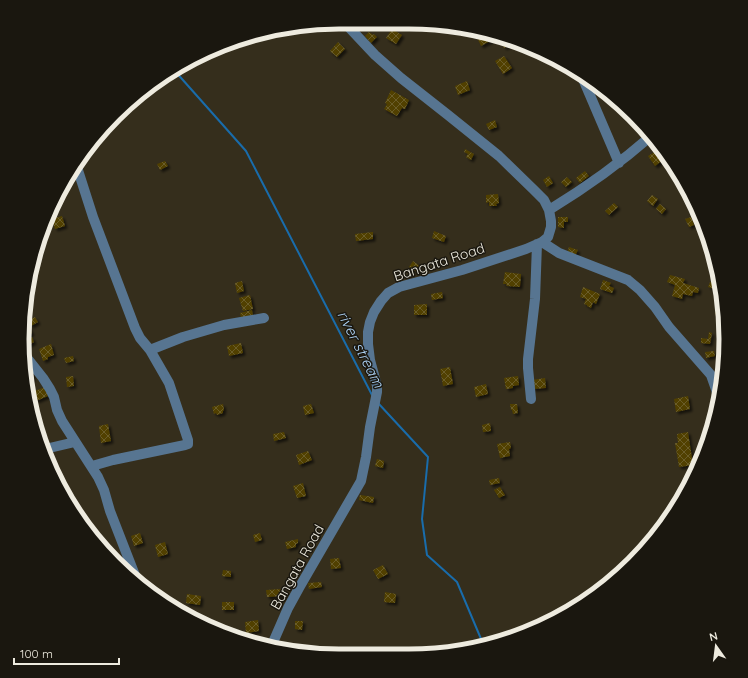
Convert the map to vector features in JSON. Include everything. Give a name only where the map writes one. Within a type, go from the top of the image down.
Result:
[{"type":"street","points":[[351,29],[375,55],[401,78],[499,156],[544,200],[549,210],[551,227],[548,237],[539,243]]},
{"type":"street","points":[[585,84],[619,163]]},
{"type":"street","points":[[549,210],[587,186],[619,163],[646,140]]},
{"type":"street","points":[[78,171],[93,217],[135,328],[169,383],[188,440],[188,444],[185,445],[92,466]]},
{"type":"street","points":[[531,399],[528,359],[539,243]]},
{"type":"street","points":[[539,243],[559,253],[628,280],[640,290],[655,307],[669,327],[711,375],[715,386]]},
{"type":"street","name":"Bangata Road","points":[[274,642],[292,602],[361,481],[377,392],[377,386],[370,360],[368,332],[370,322],[380,301],[388,293],[398,287],[462,270],[526,249],[539,243]]},
{"type":"street","points":[[150,350],[183,336],[224,325],[264,318]]},
{"type":"street","points":[[30,362],[50,389],[54,396],[57,410],[75,442],[92,466],[104,490],[110,511],[133,570]]},
{"type":"street","points":[[49,448],[75,442]]},
{"type":"building","points":[[392,29],[402,35],[396,44],[386,38]]},
{"type":"building","points":[[369,32],[377,37],[371,43],[365,36]]},
{"type":"building","points":[[477,37],[491,41],[481,46]]},
{"type":"building","points":[[338,42],[345,49],[337,57],[330,51]]},
{"type":"building","points":[[502,43],[510,45],[504,48]]},
{"type":"building","points":[[504,56],[512,68],[503,74],[495,61]]},
{"type":"building","points":[[467,81],[470,90],[458,95],[455,86]]},
{"type":"building","points":[[391,90],[409,100],[405,109],[402,108],[397,116],[384,109]]},
{"type":"building","points":[[495,120],[497,127],[489,130],[486,124]]},
{"type":"building","points":[[465,149],[474,154],[471,160],[466,157],[468,154],[464,152]]},
{"type":"building","points":[[656,151],[662,161],[655,166],[648,156]]},
{"type":"building","points":[[165,161],[168,166],[160,170],[157,164]]},
{"type":"building","points":[[585,171],[589,176],[580,183],[576,178]]},
{"type":"building","points":[[549,176],[553,183],[547,187],[543,180]]},
{"type":"building","points":[[567,177],[572,182],[566,187],[561,182]]},
{"type":"building","points":[[498,194],[499,203],[496,204],[497,206],[489,206],[489,202],[486,203],[486,195]]},
{"type":"building","points":[[652,195],[658,199],[653,206],[647,201]]},
{"type":"building","points":[[614,203],[618,207],[609,215],[605,211]]},
{"type":"building","points":[[660,204],[666,209],[662,214],[656,209]]},
{"type":"building","points":[[62,216],[65,226],[55,229],[53,221],[54,218]]},
{"type":"building","points":[[558,217],[568,217],[568,222],[564,222],[564,228],[558,227]]},
{"type":"building","points":[[691,217],[694,225],[689,227],[685,219]]},
{"type":"building","points":[[434,231],[446,236],[444,242],[432,238]]},
{"type":"building","points":[[373,232],[373,239],[356,241],[355,234]]},
{"type":"building","points":[[569,247],[578,250],[575,256],[567,253]]},
{"type":"building","points":[[413,261],[421,267],[417,272],[409,267]]},
{"type":"building","points":[[505,272],[521,274],[520,287],[507,286],[506,284],[503,284]]},
{"type":"building","points":[[670,275],[685,279],[683,283],[699,288],[698,293],[693,292],[692,296],[683,294],[682,299],[672,296],[675,285],[667,282]]},
{"type":"building","points":[[603,280],[611,283],[609,286],[614,288],[612,293],[600,289]]},
{"type":"building","points":[[242,281],[244,291],[237,293],[235,283]]},
{"type":"building","points":[[710,282],[714,283],[714,289],[708,287]]},
{"type":"building","points":[[583,287],[600,294],[596,304],[593,302],[591,308],[584,304],[586,299],[580,297]]},
{"type":"building","points":[[442,292],[443,298],[432,300],[431,294]]},
{"type":"building","points":[[250,295],[253,309],[243,311],[239,298]]},
{"type":"building","points":[[427,304],[427,315],[414,315],[414,305]]},
{"type":"building","points":[[252,310],[253,315],[241,318],[240,313]]},
{"type":"building","points":[[35,317],[38,322],[31,326],[30,320]]},
{"type":"building","points":[[709,332],[712,333],[710,344],[701,343],[701,338],[708,339]]},
{"type":"building","points":[[32,337],[34,342],[29,345],[29,339]]},
{"type":"building","points":[[241,343],[243,353],[229,356],[227,346]]},
{"type":"building","points":[[51,344],[54,355],[43,361],[39,349]]},
{"type":"building","points":[[714,351],[715,356],[706,358],[705,352]]},
{"type":"building","points":[[73,356],[74,361],[66,363],[64,358]]},
{"type":"building","points":[[450,367],[453,384],[443,386],[440,369]]},
{"type":"building","points":[[73,376],[74,386],[67,387],[66,377]]},
{"type":"building","points":[[518,376],[519,385],[506,389],[504,378]]},
{"type":"building","points":[[545,378],[546,388],[533,389],[532,380]]},
{"type":"building","points":[[486,384],[488,394],[476,397],[474,387]]},
{"type":"building","points":[[45,387],[48,396],[36,401],[34,391]]},
{"type":"building","points":[[688,396],[690,409],[676,412],[674,399]]},
{"type":"building","points":[[223,404],[223,413],[217,415],[216,413],[214,414],[212,407]]},
{"type":"building","points":[[311,404],[314,413],[305,415],[303,406]]},
{"type":"building","points":[[510,404],[517,404],[518,413],[513,414]]},
{"type":"building","points":[[490,423],[491,431],[483,432],[482,425]]},
{"type":"building","points":[[108,424],[111,441],[101,443],[99,426]]},
{"type":"building","points":[[284,432],[286,438],[274,441],[273,434]]},
{"type":"building","points":[[688,432],[692,465],[679,467],[675,443],[678,443],[677,434]]},
{"type":"building","points":[[510,442],[510,456],[500,458],[497,444]]},
{"type":"building","points":[[308,451],[312,460],[299,465],[296,455]]},
{"type":"building","points":[[377,459],[384,461],[383,468],[375,466]]},
{"type":"building","points":[[499,478],[500,483],[490,485],[489,480]]},
{"type":"building","points":[[303,483],[306,496],[297,498],[293,486]]},
{"type":"building","points":[[500,487],[505,495],[499,498],[494,490]]},
{"type":"building","points":[[360,495],[374,497],[373,503],[359,500]]},
{"type":"building","points":[[140,533],[143,543],[134,546],[131,536]]},
{"type":"building","points":[[260,533],[262,540],[255,542],[253,535]]},
{"type":"building","points":[[298,539],[296,547],[287,549],[285,542]]},
{"type":"building","points":[[165,542],[168,554],[158,557],[155,545]]},
{"type":"building","points":[[339,558],[341,568],[331,569],[330,559]]},
{"type":"building","points":[[383,565],[388,574],[378,579],[373,570]]},
{"type":"building","points":[[223,570],[231,571],[231,577],[222,576]]},
{"type":"building","points":[[321,582],[322,587],[309,589],[308,583]]},
{"type":"building","points":[[281,589],[282,596],[267,597],[266,590]]},
{"type":"building","points":[[385,592],[396,594],[395,603],[384,602]]},
{"type":"building","points":[[187,594],[201,596],[200,605],[186,603]]},
{"type":"building","points":[[222,602],[234,602],[234,610],[222,610]]},
{"type":"building","points":[[258,620],[259,631],[246,633],[245,622]]},
{"type":"building","points":[[295,621],[303,621],[302,630],[295,629]]},
{"type":"waterway","name":"river stream","points":[[178,75],[246,151],[372,395]]},
{"type":"waterway","name":"river stream","points":[[378,403],[428,457],[422,519],[427,555],[457,582],[481,640]]}]
